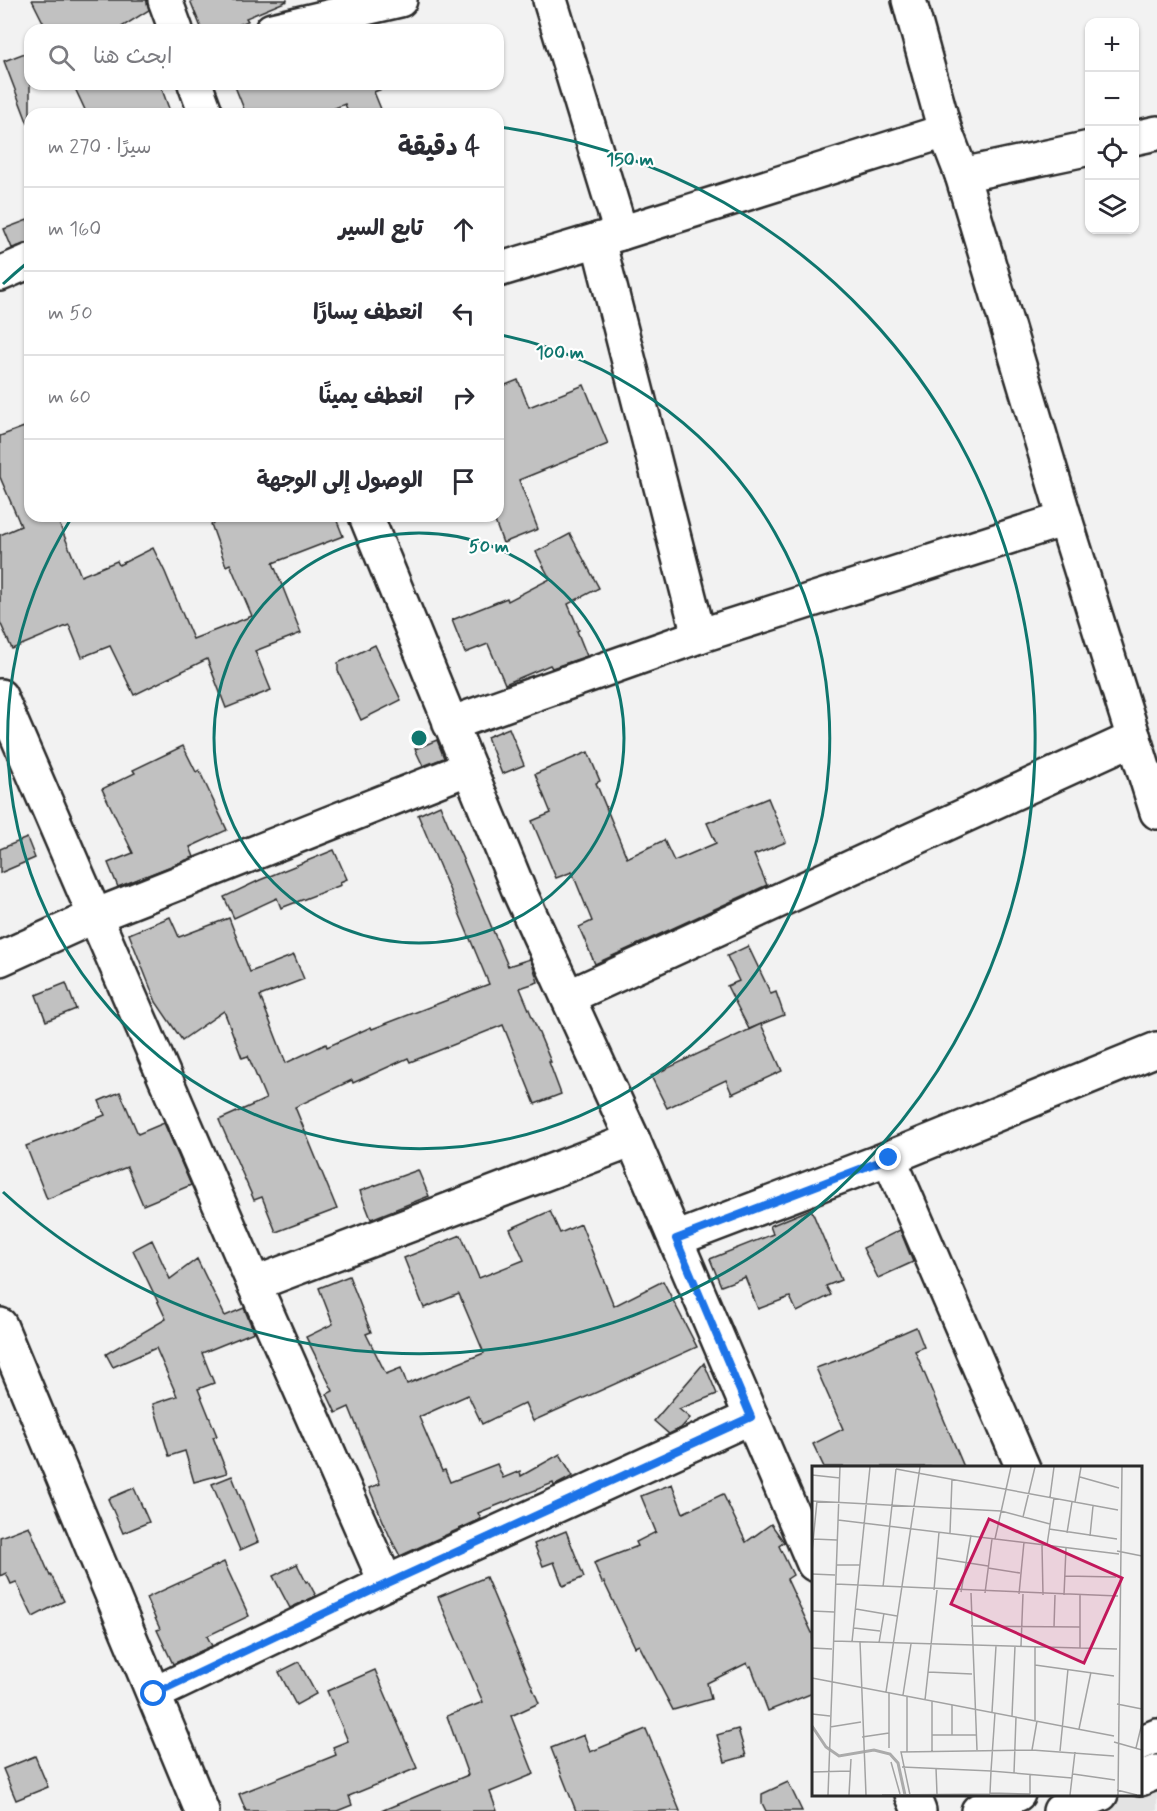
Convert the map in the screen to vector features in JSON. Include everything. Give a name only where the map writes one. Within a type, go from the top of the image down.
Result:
[{"type":"street","points":[[165,0],[174,24]]},
{"type":"street","points":[[298,24],[400,0]]},
{"type":"street","points":[[550,0],[609,237],[699,636]]},
{"type":"street","points":[[909,0],[945,131],[962,176],[1065,519],[1155,801]]},
{"type":"street","points":[[197,90],[204,108]]},
{"type":"street","points":[[504,268],[945,131]]},
{"type":"street","points":[[1139,137],[1157,133]]},
{"type":"street","points":[[962,176],[1085,149]]},
{"type":"street","points":[[0,274],[24,264]]},
{"type":"street","points":[[450,724],[699,636],[1065,519]]},
{"type":"street","points":[[368,522],[520,893],[633,1140],[812,1562]]},
{"type":"street","points":[[0,696],[386,1584]]},
{"type":"street","points":[[568,997],[1134,738]]},
{"type":"street","points":[[0,959],[95,916],[469,768]]},
{"type":"street","points":[[676,1239],[889,1158],[1157,1049]]},
{"type":"street","points":[[254,1284],[633,1140]]},
{"type":"street","points":[[889,1158],[1023,1466]]},
{"type":"street","points":[[0,1324],[202,1811]]},
{"type":"street","points":[[154,1694],[386,1584],[751,1417]]},
{"type":"street","points":[[1142,1778],[1157,1772]]},
{"type":"street","points":[[913,1796],[919,1811]]},
{"type":"street","points":[[978,1811],[1013,1796]]},
{"type":"street","points":[[1060,1811],[1096,1796]]},
{"type":"shaded area","points":[[1157,1764],[1157,1811],[1048,1811],[1084,1796],[1142,1796],[1142,1790]]},
{"type":"building","points":[[32,0],[147,0],[149,10],[127,24],[44,24]]},
{"type":"building","points":[[190,0],[287,0],[246,18],[248,21],[240,24],[200,24]]},
{"type":"building","points":[[24,53],[24,90],[30,90],[30,108],[24,108],[24,114],[4,61]]},
{"type":"building","points":[[76,90],[162,90],[169,108],[84,108]]},
{"type":"building","points":[[236,90],[379,90],[374,92],[381,108],[347,108],[345,104],[335,108],[244,108]]},
{"type":"building","points":[[24,221],[24,245],[12,248],[4,229]]},
{"type":"building","points":[[518,380],[529,407],[584,385],[608,444],[519,480],[538,529],[503,543],[495,522],[504,522],[504,386]]},
{"type":"building","points":[[24,427],[24,522],[58,522],[81,576],[117,561],[119,565],[153,548],[193,639],[252,616],[230,564],[226,566],[211,524],[216,522],[337,522],[343,536],[273,563],[301,633],[255,651],[271,690],[226,708],[207,659],[134,695],[110,646],[82,657],[69,625],[12,649],[0,622],[0,535],[21,526],[0,477],[0,436]]},
{"type":"building","points":[[570,534],[599,588],[568,604],[587,656],[552,668],[550,665],[505,684],[488,644],[465,653],[452,620],[507,598],[508,601],[550,579],[536,552]]},
{"type":"building","points":[[375,645],[401,700],[361,720],[338,671],[338,663]]},
{"type":"building","points":[[509,728],[524,765],[502,774],[487,737]]},
{"type":"building","points":[[437,740],[444,758],[423,766],[415,749]]},
{"type":"building","points":[[183,746],[196,772],[199,770],[227,830],[190,847],[194,857],[118,887],[108,863],[133,853],[102,789],[135,773],[133,770]]},
{"type":"building","points":[[588,752],[600,781],[596,783],[627,858],[664,840],[674,861],[716,843],[707,823],[768,798],[786,842],[754,855],[767,885],[595,964],[579,927],[592,921],[572,872],[556,878],[532,821],[551,813],[535,774]]},
{"type":"building","points":[[440,805],[508,966],[530,959],[533,966],[538,982],[520,988],[551,1062],[549,1062],[561,1094],[535,1104],[503,1025],[410,1062],[408,1058],[353,1083],[352,1080],[295,1107],[337,1209],[276,1232],[262,1197],[254,1200],[219,1120],[266,1099],[248,1056],[242,1058],[224,1011],[182,1040],[156,1002],[129,934],[170,917],[179,937],[229,918],[250,972],[294,955],[304,979],[260,996],[286,1063],[326,1044],[327,1047],[371,1027],[372,1029],[489,984],[418,815]]},
{"type":"building","points":[[27,838],[35,858],[0,873],[0,849]]},
{"type":"building","points":[[334,850],[347,879],[340,882],[341,885],[281,908],[277,898],[234,918],[224,897]]},
{"type":"building","points":[[748,946],[771,994],[776,992],[784,1015],[749,1029],[727,986],[739,981],[727,956]]},
{"type":"building","points":[[66,983],[76,1009],[46,1021],[36,995]]},
{"type":"building","points":[[761,1024],[782,1071],[732,1094],[726,1080],[667,1108],[651,1076]]},
{"type":"building","points":[[120,1092],[138,1134],[164,1123],[191,1185],[143,1205],[127,1167],[47,1199],[26,1146],[105,1115],[99,1101]]},
{"type":"building","points":[[418,1170],[429,1196],[371,1219],[360,1191]]},
{"type":"building","points":[[811,1209],[841,1280],[826,1286],[831,1295],[797,1312],[790,1297],[758,1309],[745,1277],[721,1286],[710,1259],[773,1234],[770,1226]]},
{"type":"building","points":[[550,1211],[560,1233],[581,1224],[614,1306],[663,1281],[697,1347],[533,1421],[525,1403],[482,1424],[468,1395],[419,1417],[442,1471],[445,1470],[450,1482],[497,1464],[503,1478],[520,1471],[521,1476],[560,1454],[573,1476],[554,1486],[553,1483],[478,1513],[481,1519],[400,1556],[369,1488],[380,1484],[349,1407],[336,1413],[327,1394],[333,1391],[306,1337],[333,1324],[319,1288],[349,1276],[371,1332],[366,1334],[386,1374],[401,1368],[407,1384],[484,1353],[459,1294],[424,1308],[404,1258],[461,1235],[479,1278],[524,1260],[510,1229]]},
{"type":"building","points":[[900,1230],[913,1262],[878,1278],[863,1248]]},
{"type":"building","points":[[152,1240],[170,1279],[197,1259],[225,1316],[244,1308],[254,1332],[202,1353],[214,1383],[198,1389],[217,1436],[213,1437],[227,1473],[194,1482],[185,1451],[169,1456],[153,1404],[177,1396],[156,1348],[113,1367],[106,1354],[166,1319],[133,1250]]},
{"type":"building","points":[[916,1327],[924,1347],[915,1351],[964,1466],[824,1466],[813,1444],[843,1429],[816,1368]]},
{"type":"building","points":[[704,1363],[717,1394],[679,1409],[690,1418],[681,1428],[669,1434],[654,1421]]},
{"type":"building","points":[[232,1476],[258,1542],[240,1550],[212,1484]]},
{"type":"building","points":[[672,1484],[683,1513],[723,1494],[746,1542],[771,1524],[784,1542],[779,1546],[793,1575],[787,1579],[812,1633],[812,1693],[768,1711],[751,1666],[749,1667],[747,1663],[707,1683],[711,1699],[673,1710],[639,1645],[635,1647],[594,1563],[638,1546],[636,1542],[656,1532],[641,1496]]},
{"type":"building","points":[[134,1488],[149,1522],[123,1533],[108,1499]]},
{"type":"building","points":[[29,1526],[50,1576],[64,1601],[33,1617],[16,1582],[11,1584],[6,1573],[0,1576],[0,1537]]},
{"type":"building","points":[[566,1531],[584,1577],[563,1586],[554,1562],[543,1566],[534,1544]]},
{"type":"building","points":[[224,1562],[249,1616],[207,1636],[212,1646],[173,1664],[157,1630],[160,1629],[146,1598]]},
{"type":"building","points":[[297,1564],[316,1596],[290,1608],[273,1576]]},
{"type":"building","points":[[486,1577],[539,1703],[511,1716],[534,1774],[490,1792],[497,1811],[381,1811],[468,1775],[447,1716],[483,1702],[438,1597]]},
{"type":"building","points":[[299,1662],[316,1694],[296,1705],[279,1672]]},
{"type":"building","points":[[375,1670],[417,1768],[349,1796],[352,1805],[337,1811],[246,1811],[239,1794],[336,1755],[333,1747],[348,1741],[327,1691]]},
{"type":"building","points":[[646,1729],[680,1811],[576,1811],[551,1748],[584,1735],[590,1752]]},
{"type":"building","points":[[738,1729],[746,1756],[725,1762],[717,1735]]},
{"type":"building","points":[[35,1756],[48,1787],[16,1800],[3,1769]]},
{"type":"building","points":[[788,1782],[802,1811],[766,1811],[762,1803],[762,1794]]},
{"type":"route","points":[[154,1694],[386,1584],[751,1417],[676,1239],[889,1158]]}]
